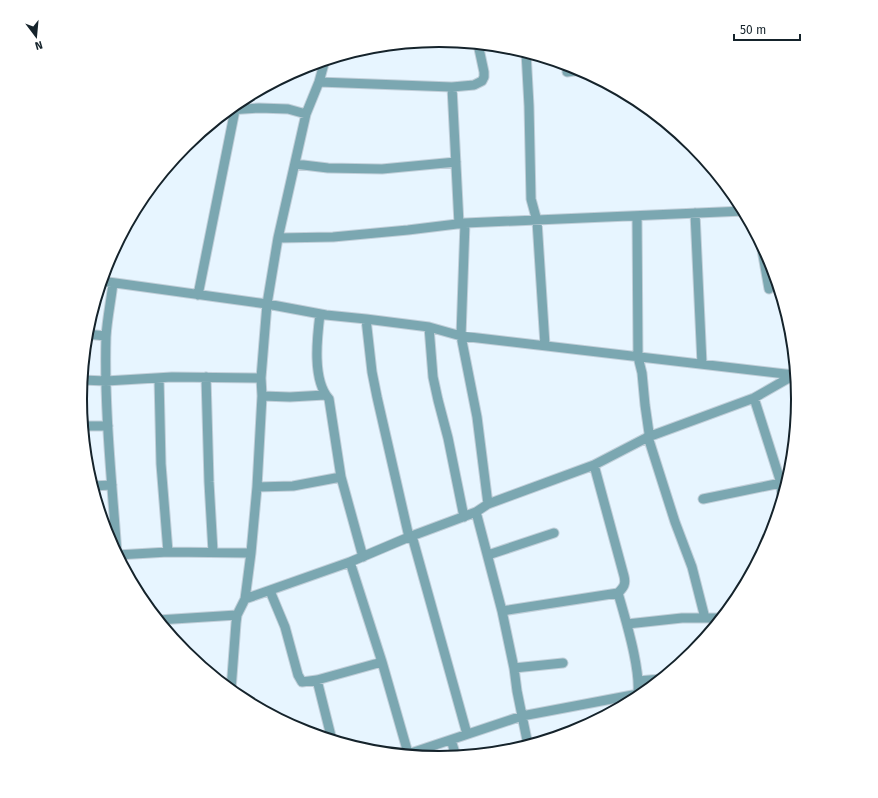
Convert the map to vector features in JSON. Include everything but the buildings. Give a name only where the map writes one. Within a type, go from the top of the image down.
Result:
[{"type":"street","points":[[319,82],[452,87],[474,85],[482,81],[484,72],[479,49]]},
{"type":"street","points":[[526,58],[531,199],[537,221],[545,345]]},
{"type":"street","points":[[231,682],[237,615],[245,599],[251,553],[257,487],[262,396],[261,378],[267,304],[278,238],[306,114],[319,82],[323,67]]},
{"type":"street","points":[[452,87],[456,162],[462,223],[461,336],[477,416],[488,504]]},
{"type":"street","points":[[238,110],[288,109],[306,114]]},
{"type":"street","points":[[198,295],[234,113]]},
{"type":"street","points":[[295,164],[328,168],[382,169],[456,162]]},
{"type":"street","points":[[278,238],[341,236],[462,223],[737,211]]},
{"type":"street","points":[[695,213],[702,364]]},
{"type":"street","points":[[637,216],[638,358],[642,373],[644,405],[649,433],[648,437],[675,522],[692,567],[705,618]]},
{"type":"street","points":[[766,269],[769,289]]},
{"type":"street","points":[[107,282],[267,304],[320,314],[429,327],[461,336],[545,345],[638,358],[790,374]]},
{"type":"street","points":[[113,283],[106,336],[106,381],[116,538]]},
{"type":"street","points":[[320,314],[317,356],[319,379],[325,395],[329,399],[341,477],[363,557]]},
{"type":"street","points":[[366,319],[372,372],[377,397],[411,537],[467,734]]},
{"type":"street","points":[[429,327],[433,377],[448,438],[464,517]]},
{"type":"street","points":[[93,335],[106,336]]},
{"type":"street","points":[[88,380],[106,381],[206,377],[261,378]]},
{"type":"street","points":[[206,377],[213,552]]},
{"type":"street","points":[[159,378],[161,464],[168,552]]},
{"type":"street","points":[[245,599],[350,562],[476,512],[488,504],[594,465],[648,437],[754,398],[790,378]]},
{"type":"street","points":[[262,396],[290,397],[325,395]]},
{"type":"street","points":[[754,398],[781,482]]},
{"type":"street","points":[[88,426],[108,426]]},
{"type":"street","points":[[502,611],[618,593],[624,587],[625,582],[594,465]]},
{"type":"street","points":[[257,487],[293,486],[341,477]]},
{"type":"street","points":[[703,499],[781,483]]},
{"type":"street","points":[[98,486],[112,485]]},
{"type":"street","points":[[476,512],[502,611],[527,740]]},
{"type":"street","points":[[488,555],[554,533]]},
{"type":"street","points":[[122,554],[168,552],[251,553]]},
{"type":"street","points":[[350,562],[382,662],[406,749]]},
{"type":"street","points":[[270,591],[285,626],[299,680],[303,683],[382,662]]},
{"type":"street","points":[[618,593],[627,624],[638,681],[637,690]]},
{"type":"street","points":[[165,620],[237,615]]},
{"type":"street","points":[[627,624],[682,618],[714,618]]},
{"type":"street","points":[[514,668],[563,663]]},
{"type":"street","points":[[317,680],[330,733]]},
{"type":"street","points":[[638,681],[651,680]]},
{"type":"street","points":[[419,750],[522,716],[625,698]]},
{"type":"street","points":[[451,740],[454,750]]}]
